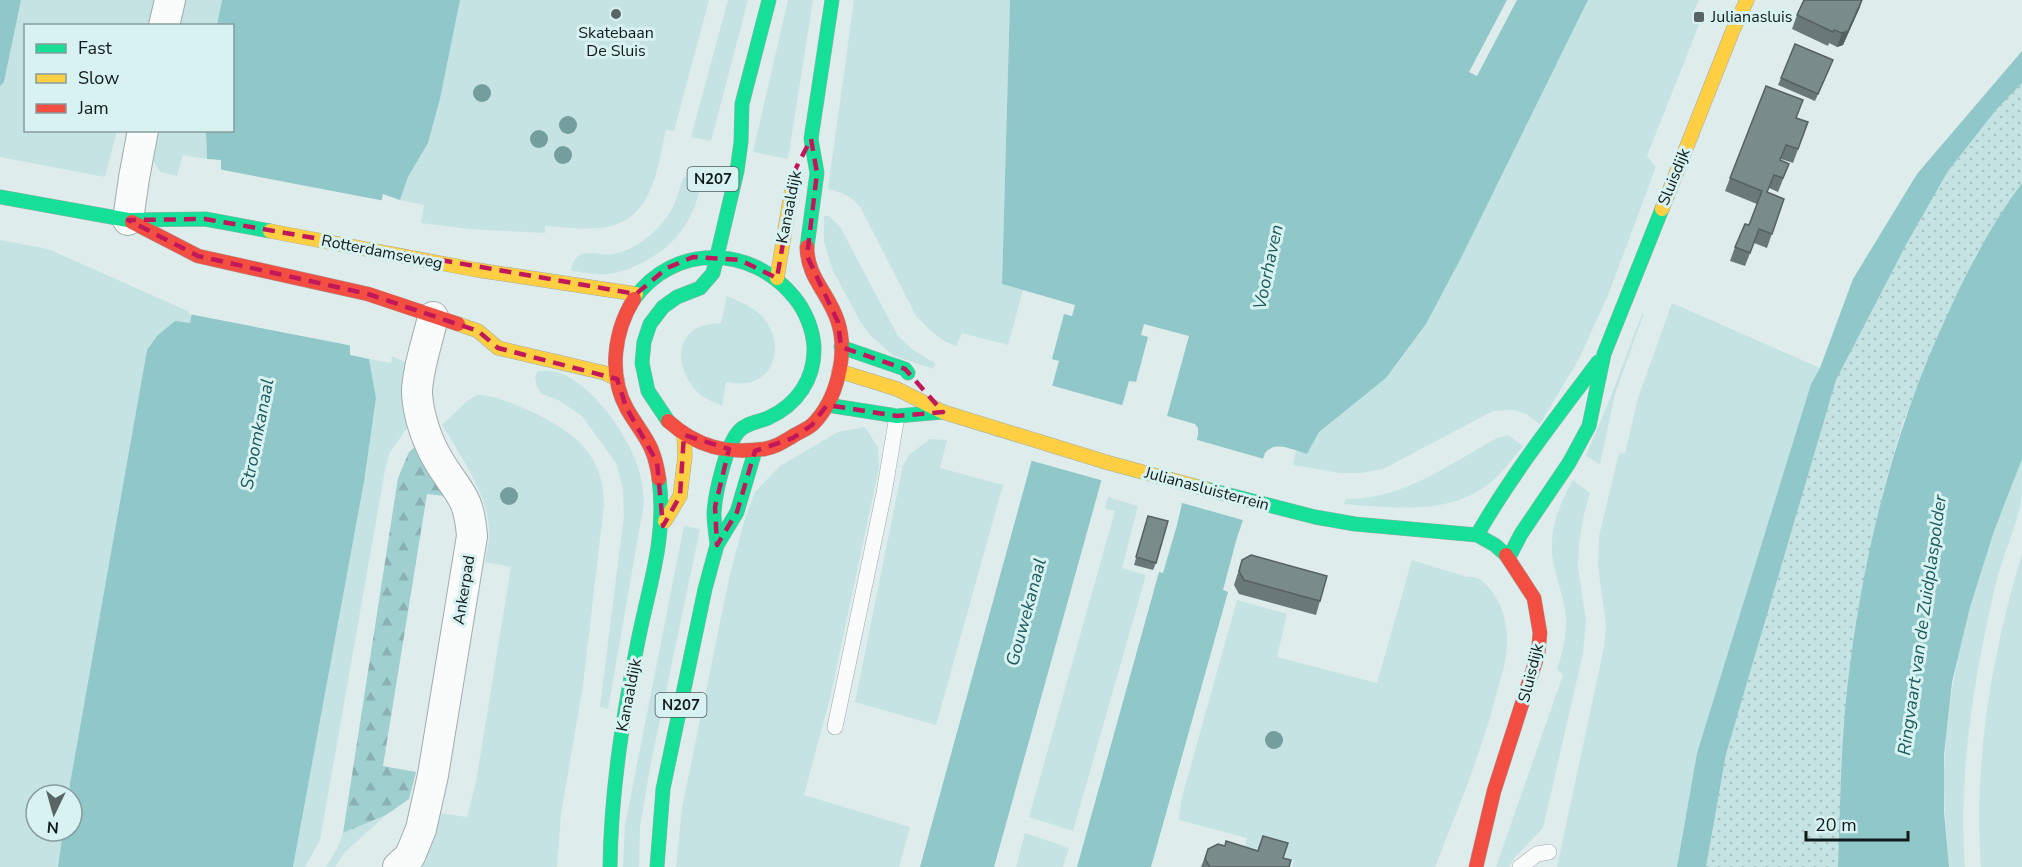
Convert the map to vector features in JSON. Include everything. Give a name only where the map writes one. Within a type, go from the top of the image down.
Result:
[{"type":"main road","name":"N207","points":[[769,0],[742,104],[741,142],[737,171],[718,256],[710,279],[700,288],[677,297],[663,307],[650,324],[644,342],[642,363],[648,391],[668,421],[684,435],[709,446],[742,452],[755,451],[775,447],[812,425],[827,405],[838,371],[841,347]]},
{"type":"main road","name":"Kanaaldijk","points":[[832,0],[811,139],[817,173],[807,238],[809,268],[833,309],[838,322],[841,347]]},
{"type":"main road","name":"Sluisdijk","points":[[1509,557],[1521,534],[1569,463],[1589,426],[1604,354],[1732,30],[1747,0]]},
{"type":"main road","name":"N207","points":[[728,128],[742,104]]},
{"type":"main road","name":"Kanaaldijk","points":[[777,278],[798,163],[811,139]]},
{"type":"main road","name":"Rotterdamseweg","points":[[0,196],[128,220],[205,219],[477,270],[636,294]]},
{"type":"main road","name":"Rotterdamseweg","points":[[128,220],[198,256],[368,294],[478,331],[498,348],[605,373],[617,379]]},
{"type":"main road","points":[[693,257],[698,244]]},
{"type":"main road","name":"N207","points":[[617,379],[610,351],[636,294],[667,268],[693,257],[718,256],[757,265],[777,278],[794,296],[811,327],[814,346],[813,364],[807,386],[786,410],[767,419],[750,423],[738,433],[729,449],[715,507],[717,545]]},
{"type":"main road","name":"Rotterdamseweg","points":[[478,331],[495,329]]},
{"type":"main road","points":[[841,347],[905,369],[943,412]]},
{"type":"main road","points":[[610,351],[642,363]]},
{"type":"main road","name":"Sluisdijk","points":[[1476,867],[1494,791],[1538,654],[1540,633],[1534,598],[1509,557],[1495,545],[1477,535],[1561,411],[1604,354]]},
{"type":"main road","name":"Julianasluisterrein","points":[[813,364],[897,389],[943,412],[1109,463],[1252,502],[1355,524],[1477,535]]},
{"type":"main road","name":"Kanaaldijk","points":[[617,379],[626,407],[646,436],[657,462],[663,526]]},
{"type":"main road","name":"Julianasluisterrein","points":[[827,405],[897,416],[943,412]]},
{"type":"main road","name":"Kanaaldijk","points":[[610,867],[614,774],[663,526],[680,496],[685,456],[684,435]]},
{"type":"main road","name":"N207","points":[[657,867],[663,789],[705,588],[717,545],[737,512],[755,451]]},
{"type":"main road","name":"Sluisdijk","points":[[1468,840],[1494,791]]},
{"type":"street","points":[[164,24],[170,0]]},
{"type":"street","points":[[128,220],[143,132]]},
{"type":"street","name":"Ankerpad","points":[[398,867],[410,856],[421,829],[433,775],[472,536],[471,516],[466,500],[440,462],[428,437],[417,393],[433,317]]},
{"type":"lane","points":[[835,727],[884,493],[897,416]]},
{"type":"lane","points":[[1520,867],[1537,854],[1549,852]]},
{"type":"highlighted area","points":[[811,139],[817,173],[807,256],[838,322],[841,347],[905,369],[943,412],[897,416],[827,405],[812,425],[793,438],[755,451],[737,512],[717,545],[715,507],[729,449],[684,435],[680,496],[663,526],[657,462],[626,407],[617,379],[498,348],[478,331],[368,294],[198,256],[128,220],[205,219],[636,294],[667,268],[693,257],[740,260],[777,278],[796,168]]},
{"type":"shaded area","points":[[21,0],[157,0],[152,24],[24,24],[24,132],[117,132],[105,177],[0,157],[0,86],[4,82]]},
{"type":"shaded area","points":[[181,0],[222,0],[217,24],[176,24]]},
{"type":"shaded area","points":[[460,0],[709,0],[674,131],[666,130],[652,187],[637,211],[611,226],[587,228],[545,226],[545,233],[469,229],[421,223],[424,205],[400,200],[408,177],[428,143],[440,99]]},
{"type":"shaded area","points":[[728,0],[748,0],[711,141],[691,137]]},
{"type":"shaded area","points":[[788,0],[813,0],[788,159],[753,152]]},
{"type":"shaded area","points":[[854,0],[1010,0],[1002,284],[1023,290],[1008,345],[962,333],[956,346],[935,334],[916,316],[861,208],[847,195],[828,189]]},
{"type":"shaded area","points":[[1588,0],[1699,0],[1693,13],[1700,22],[1647,156],[1656,167],[1609,293],[1579,359],[1540,424],[1526,414],[1514,410],[1493,411],[1383,469],[1361,473],[1340,473],[1293,465],[1296,451],[1307,454],[1319,432],[1386,378],[1426,324]]},
{"type":"shaded area","points":[[2022,83],[2022,183],[1974,258],[1903,422],[1883,491],[1859,612],[1847,691],[1838,867],[1706,867],[1726,754],[1836,380],[1907,243],[1948,171],[1996,110]]},
{"type":"shaded area","points":[[156,132],[206,132],[207,159],[183,155],[177,176],[160,172],[151,157]]},
{"type":"shaded area","points":[[695,173],[703,174],[697,201],[686,224],[670,244],[638,265],[623,271],[599,274],[571,271],[574,260],[580,255],[621,252],[647,238],[672,209],[683,178]]},
{"type":"shaded area","points":[[824,216],[829,216],[840,227],[898,336],[913,350],[935,363],[934,369],[894,356],[870,335],[833,271],[824,242]]},
{"type":"shaded area","points":[[0,240],[48,249],[192,313],[190,323],[147,350],[71,783],[24,783],[24,843],[61,843],[58,867],[0,867]]},
{"type":"shaded area","points":[[727,296],[742,302],[763,317],[769,325],[775,352],[769,369],[763,376],[747,383],[726,382],[722,406],[698,393],[687,377],[681,359],[684,341],[693,330],[704,325],[721,323]]},
{"type":"shaded area","points":[[1672,303],[1820,368],[1811,384],[1697,753],[1677,867],[1557,867],[1604,647],[1606,625],[1598,566],[1599,536],[1619,453],[1625,454],[1638,398]]},
{"type":"shaded area","points":[[1644,313],[1615,394],[1600,464],[1586,456]]},
{"type":"shaded area","points":[[392,356],[409,364],[409,425],[389,454],[385,470],[320,840],[305,867],[293,867],[364,482],[376,398],[369,359],[391,363]]},
{"type":"shaded area","points":[[538,371],[552,371],[573,379],[608,412],[633,454],[643,490],[644,503],[608,709],[600,707],[624,515],[623,489],[616,463],[582,416],[560,401],[542,394],[537,387],[535,377]]},
{"type":"shaded area","points":[[477,395],[498,398],[517,405],[560,427],[583,446],[592,458],[603,487],[604,505],[583,685],[561,814],[557,867],[416,867],[429,849],[439,813],[467,817],[476,782],[511,567],[485,562],[489,540],[486,509],[474,480],[442,425],[467,401]]},
{"type":"shaded area","points":[[865,427],[878,448],[879,468],[830,698],[804,795],[910,827],[899,867],[676,867],[682,808],[730,574],[746,515],[755,492],[780,466],[838,432]]},
{"type":"shaded area","points":[[1508,435],[1523,446],[1494,479],[1473,494],[1426,507],[1344,504],[1346,499],[1387,494],[1406,487],[1425,479],[1497,438]]},
{"type":"shaded area","points":[[930,439],[947,440],[940,468],[1003,485],[936,725],[855,702],[903,465],[910,454]]},
{"type":"shaded area","points":[[2022,459],[2021,504],[1995,587],[1974,691],[1964,796],[1965,867],[1949,867],[1944,767],[1954,677],[1970,602],[1981,565]]},
{"type":"shaded area","points":[[1573,480],[1590,493],[1579,544],[1578,567],[1586,621],[1583,653],[1543,828],[1515,857],[1509,867],[1496,867],[1563,675],[1557,669],[1564,643],[1566,618],[1553,559],[1552,536],[1558,511]]},
{"type":"shaded area","points":[[1108,497],[1138,506],[1122,568],[1146,575],[1073,831],[1029,817],[1115,511],[1105,508]]},
{"type":"shaded area","points":[[684,526],[700,529],[650,768],[640,827],[639,867],[623,867],[625,825]]},
{"type":"shaded area","points":[[2022,554],[2022,867],[1981,867],[1980,788],[1987,709],[2002,630]]},
{"type":"shaded area","points":[[1412,560],[1477,578],[1488,586],[1500,605],[1507,636],[1505,662],[1488,724],[1467,786],[1435,867],[1292,867],[1294,860],[1245,846],[1247,838],[1179,820],[1181,801],[1237,600],[1287,614],[1277,657],[1377,683]]},
{"type":"shaded area","points":[[386,815],[344,853],[335,867],[326,867],[343,833]]},
{"type":"shaded area","points":[[1025,833],[1069,848],[1063,867],[1016,867]]},
{"type":"green space","points":[[417,445],[445,496],[427,494],[383,766],[416,772],[409,799],[386,815],[343,833],[398,478],[409,452]]},
{"type":"water","points":[[0,0],[21,0],[4,82],[0,86]]},
{"type":"water","name":"Stroomkanaal","points":[[222,0],[460,0],[440,99],[428,143],[408,177],[400,200],[383,194],[350,344],[350,355],[369,359],[376,398],[364,482],[293,867],[58,867],[61,843],[84,843],[84,783],[70,783],[147,350],[157,336],[175,321],[190,323],[221,170],[221,160],[207,159],[206,132],[234,132],[234,24],[217,24]]},
{"type":"water","points":[[1010,0],[1588,0],[1426,324],[1386,378],[1319,432],[1307,454],[1279,447],[1269,449],[1265,453],[1236,541],[1223,590],[1228,592],[1151,867],[1077,867],[1159,572],[1163,573],[1177,525],[1198,435],[1198,428],[1195,424],[1167,416],[1189,336],[1144,324],[1141,335],[1148,337],[1136,382],[1129,381],[994,867],[920,867],[1059,361],[1052,359],[1064,314],[1072,316],[1075,305],[1002,284]]},
{"type":"water","points":[[2022,51],[2022,83],[1996,110],[1948,171],[1907,243],[1836,380],[1726,754],[1706,867],[1677,867],[1697,753],[1811,384],[1820,368],[1853,279],[1917,174]]},
{"type":"water","name":"Ringvaart van de Zuidplaspolder","points":[[2022,183],[2022,459],[1994,531],[1970,607],[1952,682],[1944,755],[1944,812],[1949,867],[1838,867],[1847,690],[1861,592],[1883,495],[1912,401],[1950,309],[1983,244]]},
{"type":"pier","points":[[1507,0],[1517,0],[1477,76],[1469,72]]},
{"type":"pier","points":[[218,169],[385,201],[353,346],[189,314]]},
{"type":"pier","points":[[1050,385],[1125,406],[1104,481],[1029,460]]},
{"type":"pier","points":[[1194,439],[1264,459],[1246,521],[1179,502]]},
{"type":"building","points":[[1804,0],[1862,0],[1848,31],[1842,33],[1834,30],[1833,32],[1797,15]]},
{"type":"building","points":[[1795,44],[1833,60],[1818,94],[1781,78]]},
{"type":"building","points":[[1766,86],[1803,100],[1796,118],[1808,122],[1798,149],[1786,145],[1780,160],[1789,164],[1783,178],[1774,175],[1767,192],[1784,199],[1772,234],[1759,229],[1750,253],[1735,247],[1745,224],[1749,225],[1762,191],[1730,178]]},
{"type":"building","points":[[1148,516],[1168,521],[1156,563],[1136,557]]},
{"type":"building","points":[[1251,555],[1327,576],[1320,601],[1244,580],[1239,571],[1242,560]]},
{"type":"building","points":[[1263,836],[1288,843],[1283,858],[1291,860],[1289,867],[1210,867],[1205,859],[1208,849],[1218,844],[1225,846],[1226,841],[1258,851]]},
{"type":"traffic: fast","points":[[668,421],[648,391],[642,363],[644,342],[650,324],[663,307],[677,297],[700,288],[713,273],[737,171],[741,142],[742,104],[769,0]]},
{"type":"traffic: fast","points":[[807,247],[817,173],[811,139],[832,0]]},
{"type":"traffic: fast","points":[[0,197],[128,220],[205,219],[270,231]]},
{"type":"traffic: fast","points":[[1509,557],[1521,534],[1569,463],[1589,426],[1604,354],[1662,209]]},
{"type":"traffic: fast","points":[[634,299],[651,281],[670,268],[691,260],[713,258],[735,260],[757,268],[777,280],[798,302],[810,327],[814,347],[813,359],[808,380],[802,390],[788,406],[778,413],[742,428],[730,447],[722,470],[715,505],[717,545]]},
{"type":"traffic: fast","points":[[841,347],[905,369],[908,373]]},
{"type":"traffic: fast","points":[[1477,535],[1550,425],[1598,362]]},
{"type":"traffic: fast","points":[[827,405],[897,416],[943,412]]},
{"type":"traffic: fast","points":[[657,867],[663,789],[705,589],[717,545],[737,512],[755,451]]},
{"type":"traffic: fast","points":[[610,867],[615,781],[623,725],[659,541],[661,521],[659,479]]},
{"type":"traffic: fast","points":[[1206,489],[1315,517],[1355,524],[1477,535],[1495,545],[1506,555]]},
{"type":"traffic: slow","points":[[1662,209],[1747,0]]},
{"type":"traffic: slow","points":[[777,278],[793,182]]},
{"type":"traffic: slow","points":[[270,231],[477,270],[636,294]]},
{"type":"traffic: slow","points":[[458,324],[478,331],[498,348],[605,373],[617,379]]},
{"type":"traffic: slow","points":[[839,371],[897,389],[943,412],[1109,463],[1206,489]]},
{"type":"traffic: slow","points":[[665,521],[680,496],[685,456],[684,435]]},
{"type":"traffic: jam","points":[[132,222],[198,256],[368,294],[458,324]]},
{"type":"traffic: jam","points":[[668,421],[701,443],[725,449],[750,450],[779,444],[811,426],[821,414],[834,390],[838,376],[841,362],[841,335],[834,312],[814,277],[807,247]]},
{"type":"traffic: jam","points":[[634,299],[618,339],[617,382],[627,409],[651,449],[659,479]]},
{"type":"traffic: jam","points":[[1476,867],[1494,791],[1538,654],[1540,633],[1534,598],[1506,555]]},
{"type":"place","name":"Skatebaan De Sluis","points":[[616,14]]},
{"type":"place","name":"Julianasluis","points":[[1699,17]]},
{"type":"water label","name":"Voorhaven","points":[[1268,267]]},
{"type":"water label","name":"Gouwekanaal","points":[[1026,612]]}]
